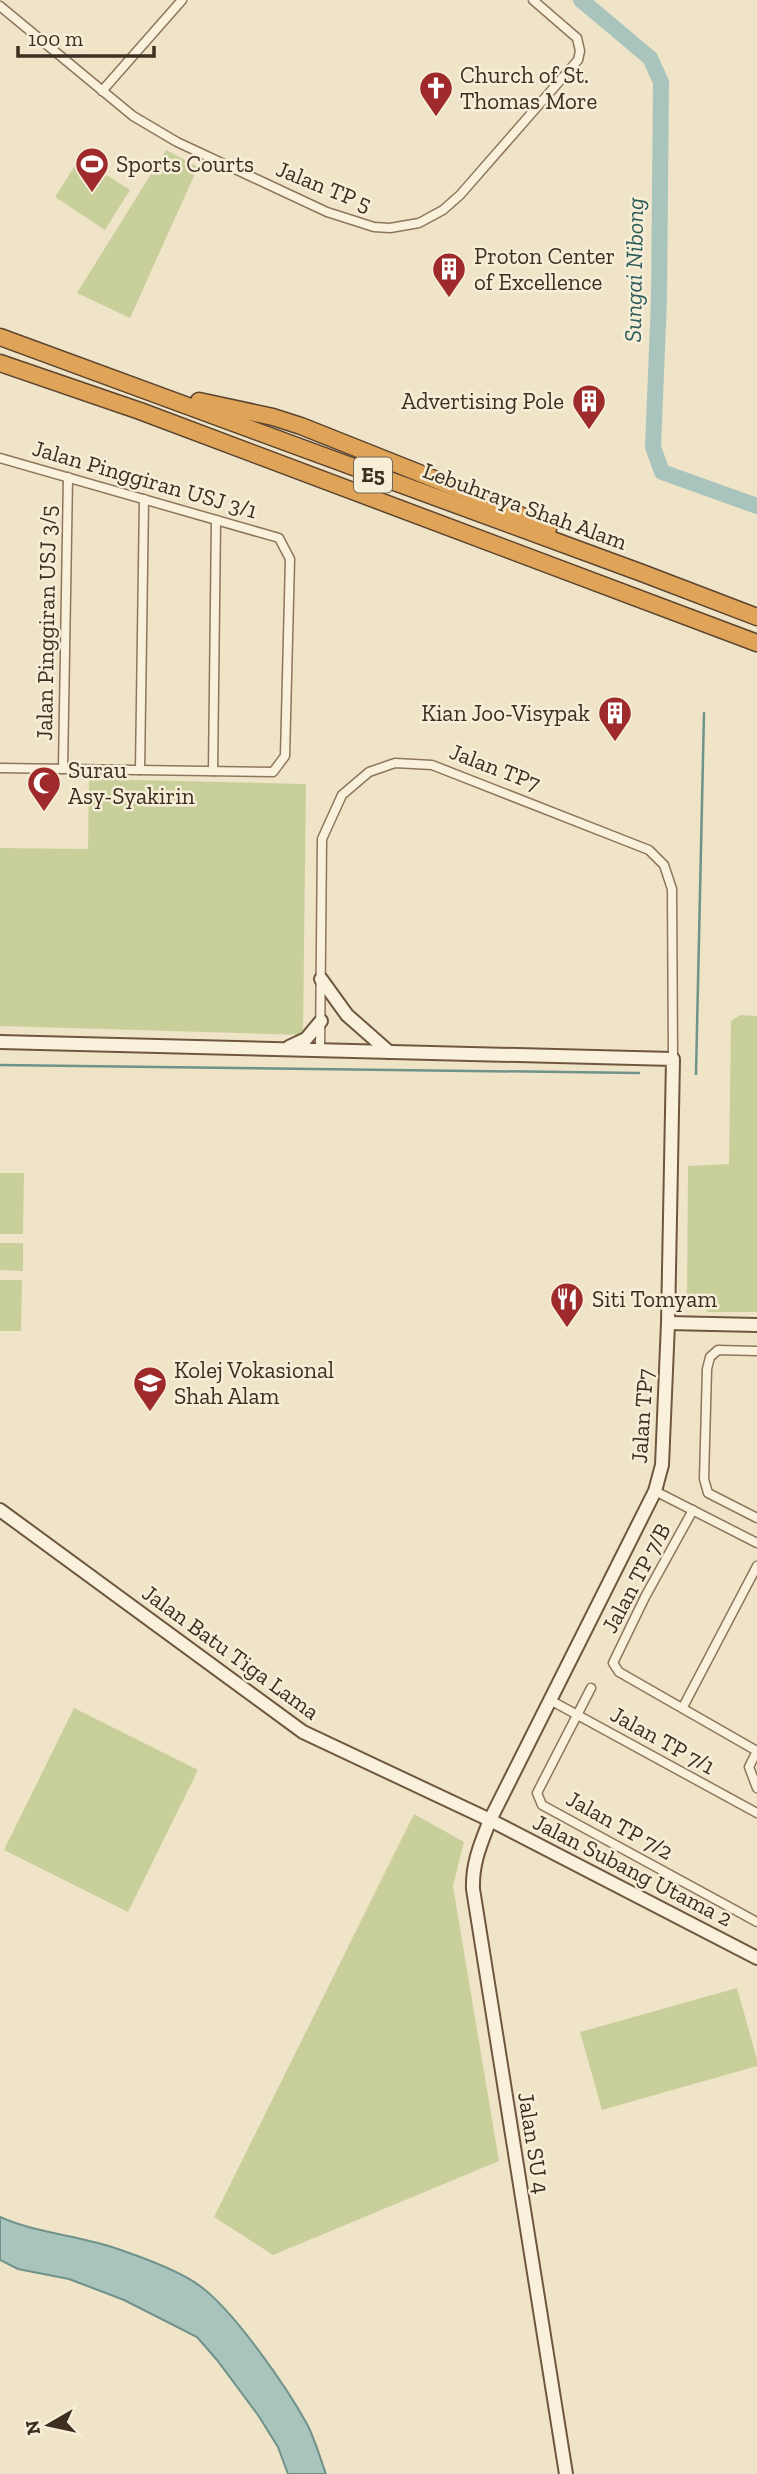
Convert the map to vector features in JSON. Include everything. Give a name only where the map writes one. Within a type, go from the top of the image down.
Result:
[{"type":"highway","name":"Lebuhraya Shah Alam","points":[[0,337],[757,617]]},
{"type":"highway","name":"Lebuhraya Shah Alam","points":[[0,363],[153,415],[757,643]]},
{"type":"street","points":[[102,91],[182,0]]},
{"type":"street","name":"Jalan TP 5","points":[[0,6],[133,116],[177,142],[327,212],[374,227],[407,226],[428,219],[460,195],[579,60],[577,38],[533,0]]},
{"type":"street","name":"Jalan Pinggiran USJ 3/1","points":[[0,458],[279,538],[290,558],[285,756],[273,772],[212,771]]},
{"type":"street","name":"Jalan Pinggiran USJ 3/5","points":[[64,769],[68,477]]},
{"type":"street","points":[[140,770],[144,499]]},
{"type":"street","points":[[0,768],[212,771],[216,520]]},
{"type":"street","name":"Jalan TP7","points":[[320,1050],[322,839],[342,795],[369,772],[395,763],[432,765],[649,850],[664,865],[672,890],[673,1059],[668,1323],[662,1465],[655,1491],[491,1820]]},
{"type":"street","points":[[321,979],[347,1015],[389,1052]]},
{"type":"street","points":[[285,1049],[306,1039],[321,1021]]},
{"type":"street","points":[[0,1042],[673,1059]]},
{"type":"street","points":[[668,1323],[757,1325]]},
{"type":"street","points":[[757,1351],[718,1350],[710,1357],[707,1369],[704,1479],[708,1493],[757,1518]]},
{"type":"street","points":[[655,1491],[757,1543]]},
{"type":"street","name":"Jalan Batu Tiga Lama","points":[[0,1510],[303,1732],[491,1820]]},
{"type":"street","name":"Jalan TP 7/B","points":[[683,1707],[619,1672],[613,1663],[645,1597],[693,1510]]},
{"type":"street","points":[[757,1566],[683,1707],[757,1751],[749,1768],[757,1788]]},
{"type":"street","name":"Jalan TP 7/2","points":[[591,1688],[537,1793],[542,1805],[757,1922]]},
{"type":"street","name":"Jalan TP 7/1","points":[[550,1700],[757,1813]]},
{"type":"street","name":"Jalan Subang Utama 2","points":[[491,1820],[757,1958]]},
{"type":"street","name":"Jalan SU 4","points":[[491,1820],[475,1858],[473,1889],[566,2474]]},
{"type":"green space","points":[[166,150],[198,167],[130,318],[77,293]]},
{"type":"green space","name":"Sports Courts","points":[[80,158],[130,190],[105,230],[55,197]]},
{"type":"green space","points":[[89,779],[306,784],[303,1035],[0,1026],[0,848],[88,849]]},
{"type":"green space","points":[[740,1015],[757,1016],[757,1312],[708,1312],[687,1294],[688,1166],[729,1164],[731,1021]]},
{"type":"green space","points":[[0,1173],[24,1173],[23,1234],[0,1234]]},
{"type":"green space","points":[[0,1243],[23,1243],[23,1271],[0,1270]]},
{"type":"green space","points":[[0,1280],[22,1280],[21,1331],[0,1331]]},
{"type":"green space","points":[[74,1708],[198,1770],[128,1912],[4,1850]]},
{"type":"green space","points":[[414,1814],[464,1842],[453,1886],[499,2161],[273,2255],[214,2217]]},
{"type":"green space","points":[[737,1988],[757,2066],[602,2110],[580,2032]]},
{"type":"water","points":[[0,2217],[27,2227],[122,2250],[170,2269],[200,2286],[243,2331],[286,2390],[310,2430],[326,2474],[288,2474],[278,2447],[258,2415],[197,2337],[124,2300],[69,2279],[18,2269],[0,2260]]},
{"type":"waterway","name":"Sungai Nibong","points":[[581,0],[650,58],[661,82],[659,299],[653,447],[662,472],[757,506]]},
{"type":"waterway","points":[[696,1074],[704,713]]},
{"type":"waterway","points":[[0,1065],[639,1073]]},
{"type":"place","name":"Church of St. Thomas More","points":[[436,118]]},
{"type":"place","name":"Sports Courts","points":[[92,194]]},
{"type":"place","name":"Proton Center of Excellence","points":[[449,299]]},
{"type":"place","name":"Advertising Pole","points":[[589,431]]},
{"type":"place","name":"Kian Joo-Visypak","points":[[615,743]]},
{"type":"place","name":"Surau Asy-Syakirin","points":[[44,813]]},
{"type":"place","name":"Siti Tomyam","points":[[567,1329]]},
{"type":"place","name":"Kolej Vokasional Shah Alam","points":[[150,1413]]}]
